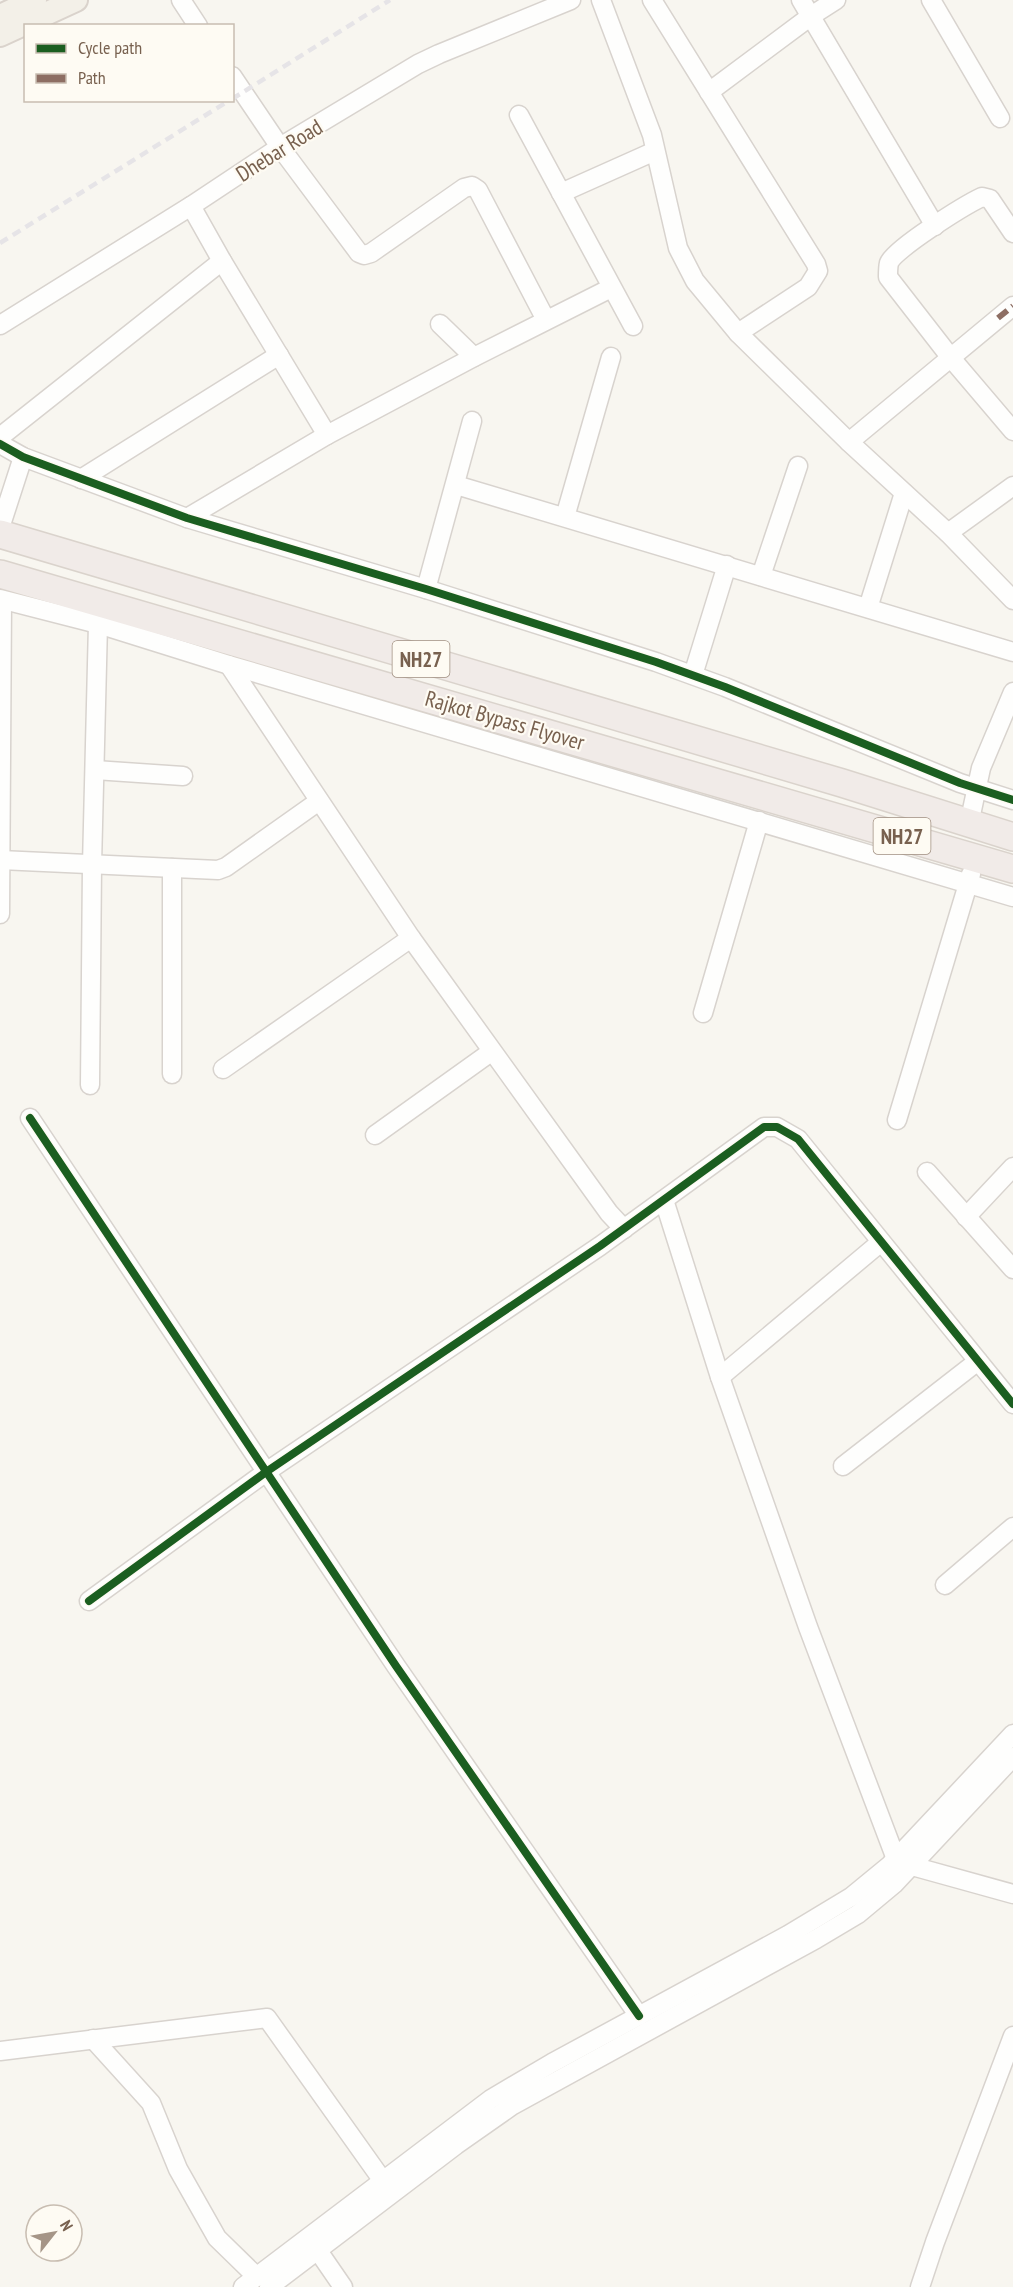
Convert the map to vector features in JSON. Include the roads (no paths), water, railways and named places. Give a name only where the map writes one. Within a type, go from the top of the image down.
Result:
[{"type":"highway","name":"Rajkot Bypass Flyover","points":[[0,534],[842,783],[969,824]]},
{"type":"highway","name":"Rajkot Bypass Flyover","points":[[1,591],[829,815],[975,858]]},
{"type":"highway","name":"NH27","points":[[969,824],[1013,837]]},
{"type":"highway","name":"NH27","points":[[975,858],[1013,869]]},
{"type":"main road","points":[[0,16],[35,0]]},
{"type":"main road","points":[[0,35],[76,0]]},
{"type":"street","points":[[181,0],[197,24]]},
{"type":"street","name":"Dhebar Road","points":[[0,325],[191,206],[280,147],[439,54],[571,0]]},
{"type":"street","points":[[601,0],[647,122],[656,151],[674,235],[684,263],[695,281],[738,333],[849,442],[948,533],[1013,600]]},
{"type":"street","points":[[652,0],[816,264],[818,272],[808,287],[738,333]]},
{"type":"street","points":[[801,0],[935,226]]},
{"type":"street","points":[[709,92],[836,0]]},
{"type":"street","points":[[931,0],[1000,118]]},
{"type":"street","points":[[234,79],[354,249],[364,255],[371,254],[464,188],[472,186],[478,190],[546,321]]},
{"type":"street","points":[[519,115],[633,326]]},
{"type":"street","points":[[561,193],[656,151]]},
{"type":"street","points":[[1013,233],[990,199],[982,197],[935,226],[896,255],[889,262],[888,278],[951,358],[1013,431]]},
{"type":"street","points":[[191,206],[327,435]]},
{"type":"street","points":[[0,436],[222,261]]},
{"type":"street","points":[[187,518],[327,435],[611,288]]},
{"type":"street","points":[[849,442],[1013,306]]},
{"type":"street","points":[[440,324],[474,357]]},
{"type":"street","points":[[81,479],[279,354]]},
{"type":"street","points":[[565,517],[611,357]]},
{"type":"street","points":[[426,589],[472,422]]},
{"type":"street","points":[[0,444],[23,458],[187,518],[426,589],[693,675],[976,789],[1013,800]]},
{"type":"street","points":[[0,528],[23,458]]},
{"type":"street","points":[[761,576],[798,466]]},
{"type":"street","points":[[456,485],[1013,652]]},
{"type":"street","points":[[948,533],[1013,486]]},
{"type":"street","points":[[868,608],[904,493]]},
{"type":"street","points":[[693,675],[727,565]]},
{"type":"street","points":[[0,914],[1,591],[229,665],[1013,897]]},
{"type":"street","points":[[90,1085],[92,865],[98,624]]},
{"type":"street","points":[[229,665],[411,938],[491,1052],[609,1213],[624,1229]]},
{"type":"street","points":[[969,824],[976,789],[988,749],[1013,692]]},
{"type":"street","points":[[95,770],[183,776]]},
{"type":"street","points":[[1,860],[211,870],[226,867],[319,801]]},
{"type":"street","points":[[703,1012],[759,820]]},
{"type":"street","points":[[897,1120],[975,858]]},
{"type":"street","points":[[172,867],[172,1074]]},
{"type":"street","points":[[223,1069],[411,938]]},
{"type":"street","points":[[375,1135],[491,1052]]},
{"type":"street","points":[[30,1118],[396,1666],[639,2016]]},
{"type":"street","points":[[89,1601],[266,1472],[624,1229],[764,1127],[777,1127],[798,1139],[1013,1404]]},
{"type":"street","points":[[966,1217],[1013,1167]]},
{"type":"street","points":[[927,1172],[1013,1269]]},
{"type":"street","points":[[664,1200],[720,1377],[808,1627],[904,1862]]},
{"type":"street","points":[[720,1377],[881,1242]]},
{"type":"street","points":[[843,1466],[978,1361]]},
{"type":"street","points":[[945,1585],[1013,1527]]},
{"type":"street","points":[[93,2039],[151,2103],[178,2169],[218,2238],[256,2284],[513,2105],[842,1924],[874,1901],[904,1862],[1013,1734]]},
{"type":"street","points":[[313,2244],[383,2181],[491,2099],[552,2063],[832,1910],[904,1862],[1013,1757]]},
{"type":"street","points":[[904,1862],[1013,1894]]},
{"type":"street","points":[[0,2051],[267,2018],[383,2181]]},
{"type":"street","points":[[920,2287],[1008,2064],[1013,2036]]},
{"type":"street","points":[[313,2244],[343,2287]]},
{"type":"railway","points":[[234,98],[390,0]]},
{"type":"railway","points":[[0,243],[227,102]]}]
